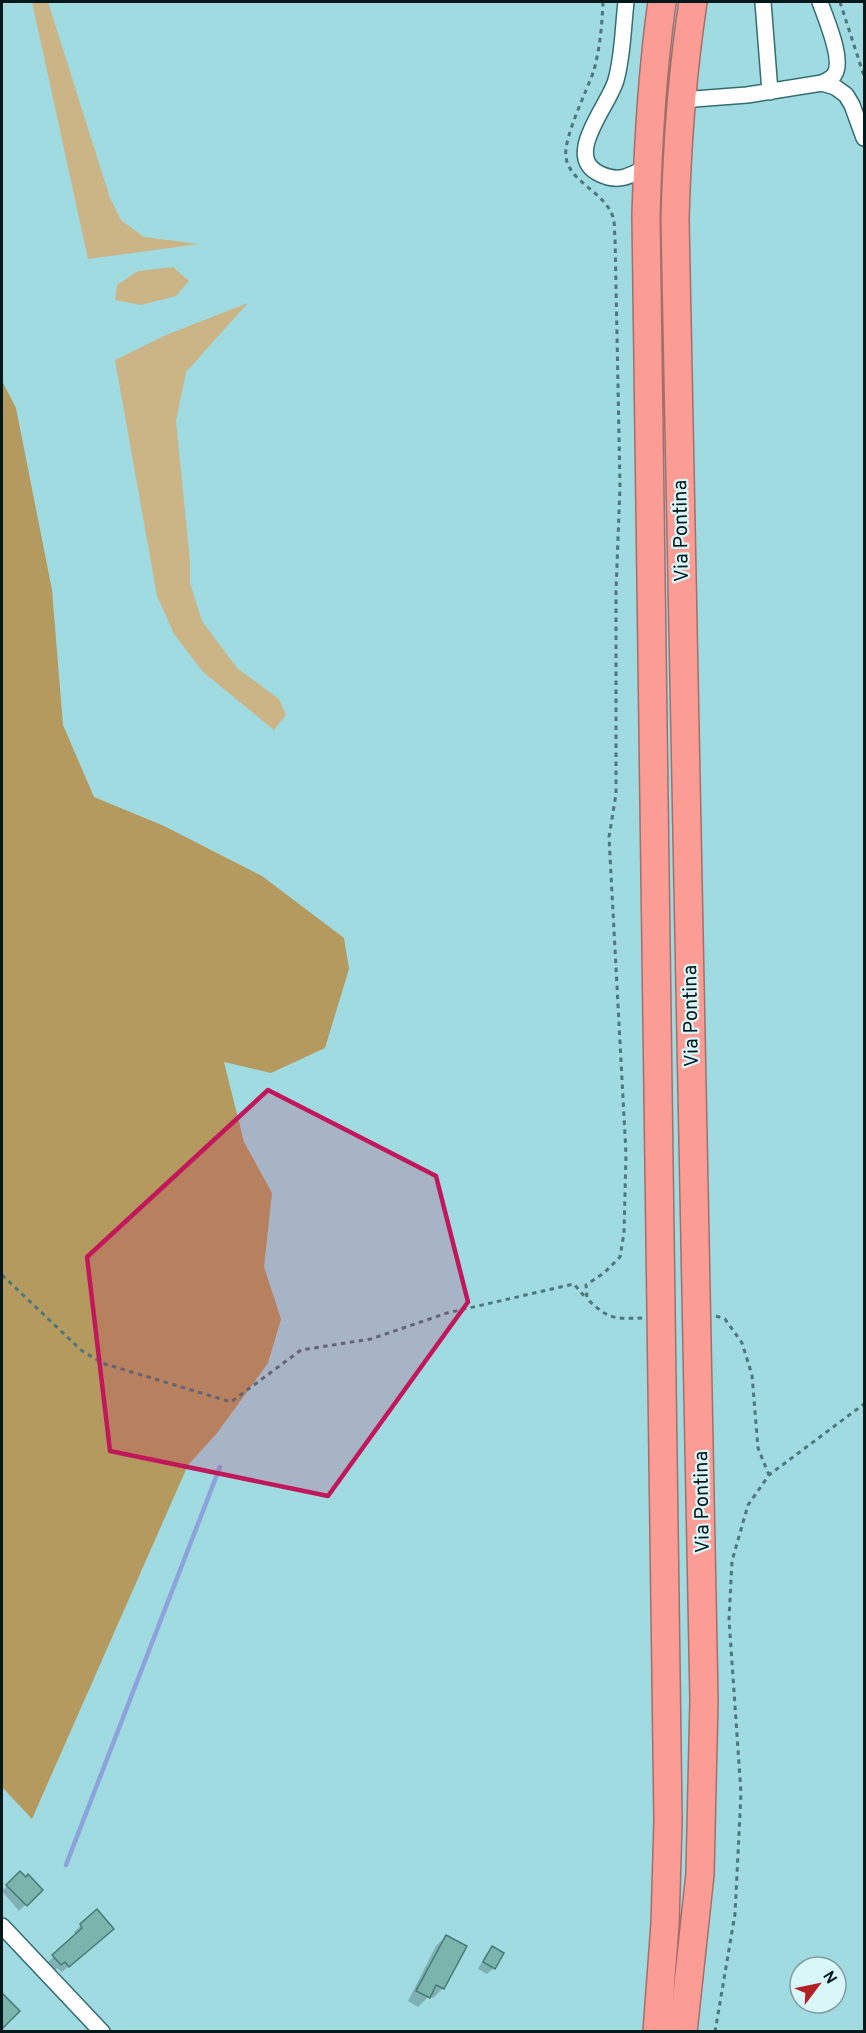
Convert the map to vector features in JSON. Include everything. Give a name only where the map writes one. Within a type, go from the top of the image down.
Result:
[{"type":"highway","name":"Via Pontina","points":[[657,2031],[665,1924],[668,1821],[646,215],[654,62],[662,2]]},
{"type":"highway","name":"Via Pontina","points":[[683,2031],[700,1874],[704,1700],[675,219],[681,100],[693,2]]},
{"type":"street","points":[[626,2],[616,80],[586,140],[584,154],[588,164],[596,172],[608,177],[624,179],[647,167]]},
{"type":"street","points":[[763,2],[770,92]]},
{"type":"street","points":[[681,100],[770,92],[822,83],[834,75],[838,64],[820,2]]},
{"type":"street","points":[[822,83],[835,87],[846,95],[855,111],[864,138]]},
{"type":"street","points":[[2,1926],[102,2031]]},
{"type":"path","points":[[586,1299],[586,1285],[604,1273],[620,1257],[624,1233],[626,1154],[609,837],[616,794],[616,591],[620,486],[614,218],[606,204],[573,173],[566,157],[568,135],[583,102],[594,68],[601,34],[603,2]]},
{"type":"path","points":[[840,2],[864,76]]},
{"type":"path","points":[[2,1275],[81,1350],[102,1363],[231,1402],[301,1350],[370,1339],[447,1313],[574,1284],[602,1313],[615,1319],[650,1317]]},
{"type":"path","points":[[708,1313],[725,1319],[742,1343],[752,1376],[758,1448],[769,1475]]},
{"type":"path","points":[[715,2031],[735,1914],[741,1793],[729,1619],[732,1561],[748,1505],[769,1475],[864,1404]]},
{"type":"highlighted area","points":[[268,1090],[436,1176],[468,1302],[328,1496],[110,1451],[87,1257]]},
{"type":"shaded area","points":[[32,2],[48,2],[110,198],[121,220],[144,237],[199,244],[88,259]]},
{"type":"shaded area","points":[[173,267],[189,281],[176,296],[141,305],[115,300],[117,285],[138,271]]},
{"type":"shaded area","points":[[248,303],[186,372],[176,421],[190,561],[190,583],[202,621],[237,668],[279,699],[286,715],[274,730],[203,672],[174,634],[157,596],[115,360],[166,335]]},
{"type":"shaded area","points":[[2,381],[16,408],[52,590],[63,725],[94,797],[164,826],[262,876],[344,938],[349,969],[325,1048],[271,1073],[224,1062],[244,1142],[272,1193],[264,1267],[281,1319],[268,1363],[217,1433],[188,1465],[32,1819],[2,1787]]},
{"type":"building","points":[[20,1871],[26,1877],[28,1874],[43,1890],[27,1906],[6,1885]]},
{"type":"building","points":[[97,1909],[114,1929],[69,1967],[65,1962],[61,1965],[52,1955],[82,1928],[80,1924]]},
{"type":"building","points":[[446,1935],[467,1946],[444,1989],[436,1985],[430,1998],[416,1991]]},
{"type":"building","points":[[492,1946],[504,1953],[495,1969],[483,1962]]},
{"type":"building","points":[[2,1993],[20,2011],[2,2029]]},
{"type":"waterway","points":[[66,1865],[220,1467]]}]
